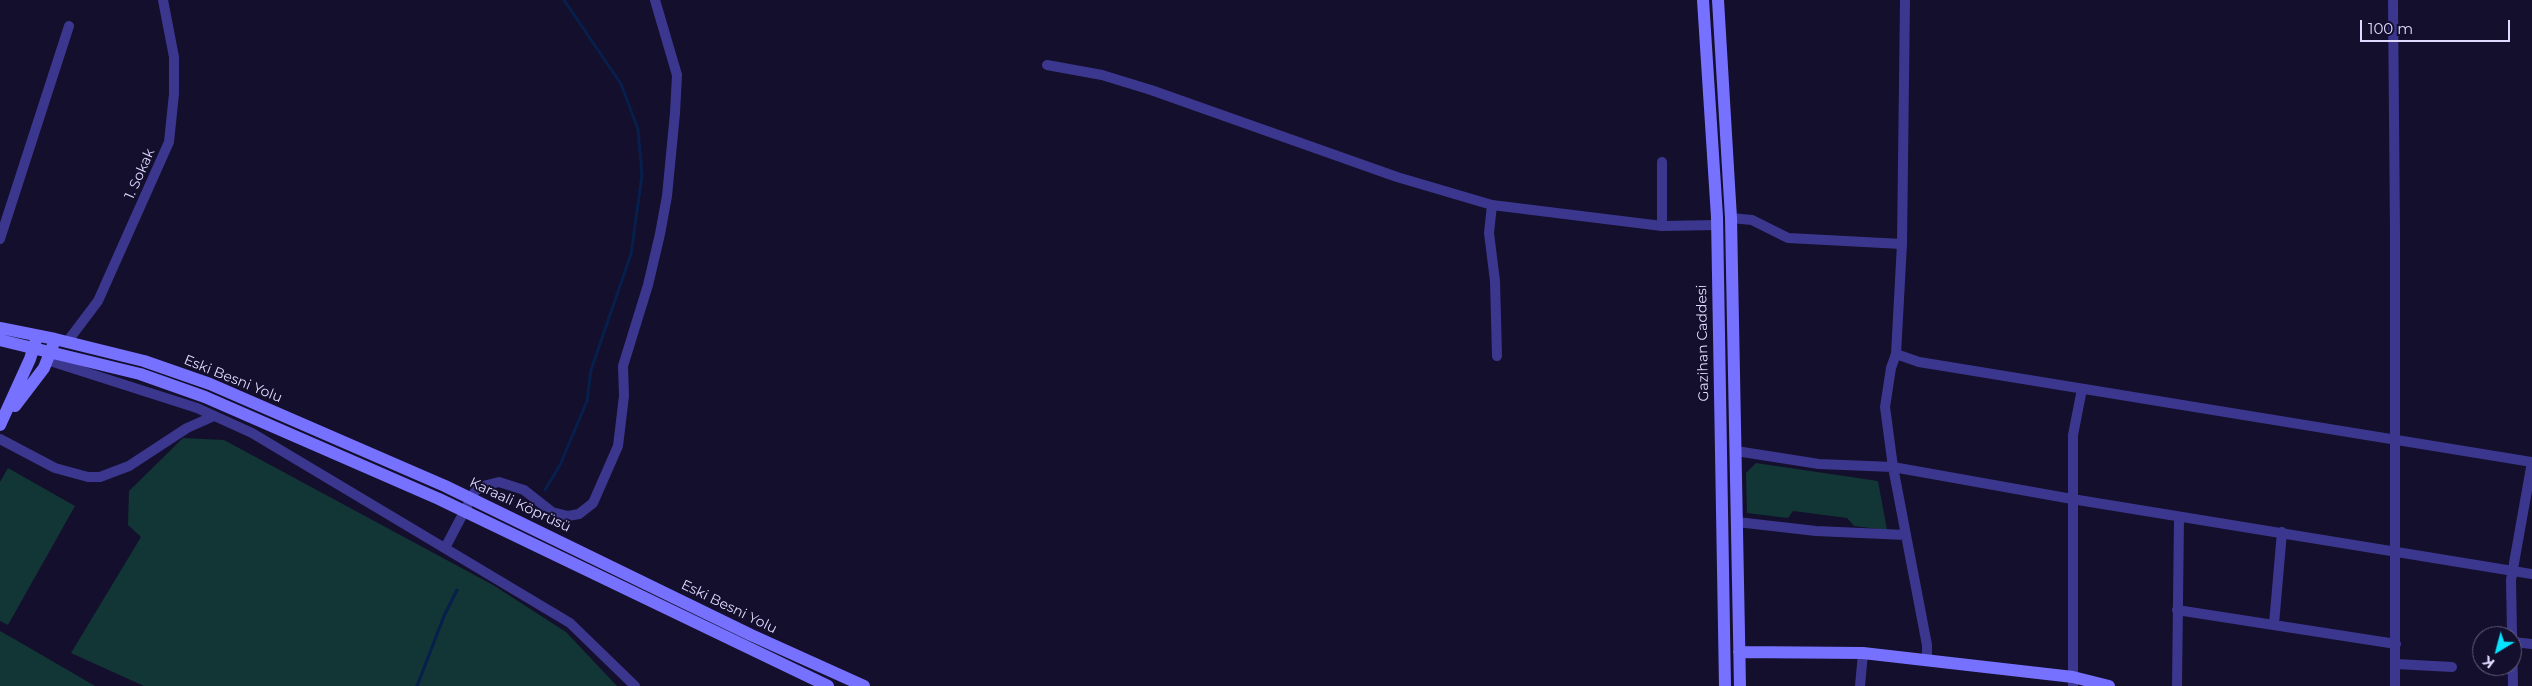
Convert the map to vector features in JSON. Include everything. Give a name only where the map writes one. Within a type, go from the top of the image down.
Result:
[{"type":"main road","name":"Gazihan Caddesi","points":[[1703,0],[1717,225],[1725,686]]},
{"type":"main road","points":[[1718,0],[1731,218],[1740,686]]},
{"type":"main road","name":"Eski Besni Yolu","points":[[0,328],[35,342],[184,388],[439,499],[577,564],[745,648],[828,686]]},
{"type":"main road","name":"Eski Besni Yolu","points":[[0,340],[35,342]]},
{"type":"main road","points":[[2,421],[35,342]]},
{"type":"main road","name":"Eski Besni Yolu","points":[[55,348],[144,361],[188,376],[445,486]]},
{"type":"main road","points":[[2,421],[35,382],[55,348]]},
{"type":"main road","name":"Karaali Köprüsü","points":[[445,486],[583,552]]},
{"type":"main road","name":"Eski Besni Yolu","points":[[583,552],[751,635],[864,686]]},
{"type":"main road","points":[[1739,652],[1863,653],[1927,660],[2109,686]]},
{"type":"street","name":"1. Sokak","points":[[55,348],[98,301],[169,142],[174,94],[174,57],[163,0]]},
{"type":"street","points":[[445,548],[476,491],[483,486],[500,482],[524,490],[552,512],[568,516],[580,514],[594,503],[615,453],[624,396],[622,366],[648,285],[660,234],[667,196],[675,114],[677,75],[655,0]]},
{"type":"street","points":[[1905,0],[1902,244],[1896,354],[1891,368],[1885,407],[1893,467],[1927,645],[1927,660]]},
{"type":"street","points":[[2392,0],[2396,233],[2395,686]]},
{"type":"street","points":[[0,239],[69,26]]},
{"type":"street","points":[[1047,65],[1102,75],[1150,90],[1397,177],[1492,206],[1662,226],[1717,225]]},
{"type":"street","points":[[1662,162],[1662,226]]},
{"type":"street","points":[[1492,206],[1489,233],[1495,281],[1497,356]]},
{"type":"street","points":[[1731,218],[1752,220],[1788,238],[1902,244]]},
{"type":"street","points":[[55,348],[252,433],[570,623],[635,686]]},
{"type":"street","points":[[1896,354],[1920,362],[2532,462],[2512,570],[2513,626]]},
{"type":"street","points":[[2073,682],[2073,435],[2082,389]]},
{"type":"street","points":[[0,439],[55,468],[88,477],[100,477],[129,466],[187,428],[214,416]]},
{"type":"street","points":[[1736,451],[1819,464],[1893,467],[2072,499],[2396,550],[2532,574]]},
{"type":"street","points":[[2177,686],[2179,516]]},
{"type":"street","points":[[1737,522],[1816,531],[1906,536]]},
{"type":"street","points":[[2274,624],[2282,532]]},
{"type":"street","points":[[2178,610],[2396,644]]},
{"type":"street","points":[[1860,686],[1863,653]]},
{"type":"street","points":[[2396,664],[2452,667]]},
{"type":"green space","points":[[183,438],[224,440],[493,585],[566,632],[617,686],[144,686],[71,653],[141,537],[128,525],[129,491]]},
{"type":"green space","points":[[1756,463],[1878,481],[1887,530],[1854,526],[1847,518],[1793,511],[1788,518],[1747,513],[1746,473]]},
{"type":"green space","points":[[8,468],[75,506],[8,625],[0,621],[0,482]]},
{"type":"green space","points":[[0,631],[16,640],[95,686],[0,686]]},
{"type":"waterway","points":[[545,490],[560,465],[587,401],[591,370],[631,254],[642,175],[638,129],[621,84],[564,0]]},
{"type":"waterway","points":[[417,686],[444,616],[457,590]]}]
